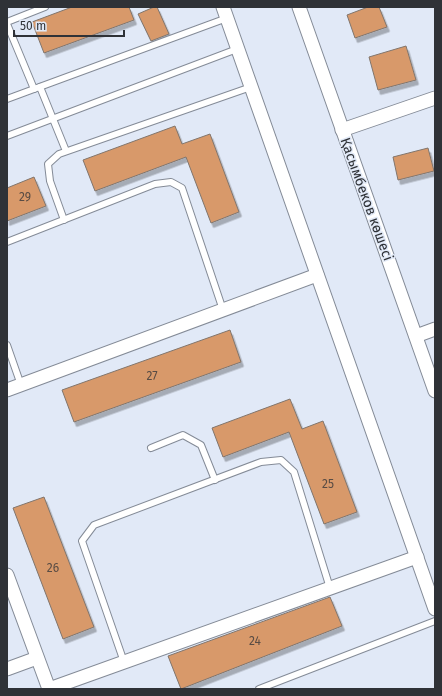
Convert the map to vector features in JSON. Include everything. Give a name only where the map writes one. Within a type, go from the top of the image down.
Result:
[{"type":"street","name":"Қасымбеков көшесі","points":[[298,7],[435,391]]},
{"type":"street","points":[[225,12],[435,608]]},
{"type":"street","points":[[342,130],[435,98]]},
{"type":"street","points":[[7,390],[317,275]]},
{"type":"street","points":[[416,336],[435,329]]},
{"type":"street","points":[[7,575],[49,689],[417,557]]},
{"type":"street","points":[[7,669],[37,658]]},
{"type":"lane","points":[[45,7],[7,23],[66,151]]},
{"type":"lane","points":[[7,99],[225,12]]},
{"type":"lane","points":[[7,136],[53,120],[237,49]]},
{"type":"lane","points":[[64,220],[50,181],[48,164],[58,154],[251,87]]},
{"type":"lane","points":[[7,242],[155,184],[171,182],[182,188],[223,310]]},
{"type":"lane","points":[[7,345],[21,385]]},
{"type":"lane","points":[[151,448],[183,435],[194,440],[201,445],[215,480]]},
{"type":"lane","points":[[124,662],[82,541],[94,525],[261,462],[282,460],[294,472],[330,588]]},
{"type":"lane","points":[[259,689],[435,621]]},
{"type":"building","points":[[72,7],[129,7],[134,20],[44,53],[32,22]]},
{"type":"building","points":[[157,7],[169,34],[151,41],[138,14]]},
{"type":"building","points":[[368,7],[379,7],[387,27],[355,38],[347,15]]},
{"type":"building","points":[[406,46],[416,80],[378,90],[369,57]]},
{"type":"building","points":[[175,126],[182,144],[210,134],[239,212],[211,223],[186,157],[95,191],[83,160]]},
{"type":"building","points":[[428,148],[434,171],[398,180],[393,157]]},
{"type":"building","points":[[34,177],[46,206],[7,221],[7,188]]},
{"type":"building","points":[[230,330],[241,362],[74,422],[62,390]]},
{"type":"building","points":[[290,399],[302,429],[323,421],[357,512],[324,524],[289,432],[223,457],[212,428]]},
{"type":"building","points":[[44,497],[94,627],[63,639],[13,508]]},
{"type":"building","points":[[330,597],[342,626],[181,689],[168,656]]}]
